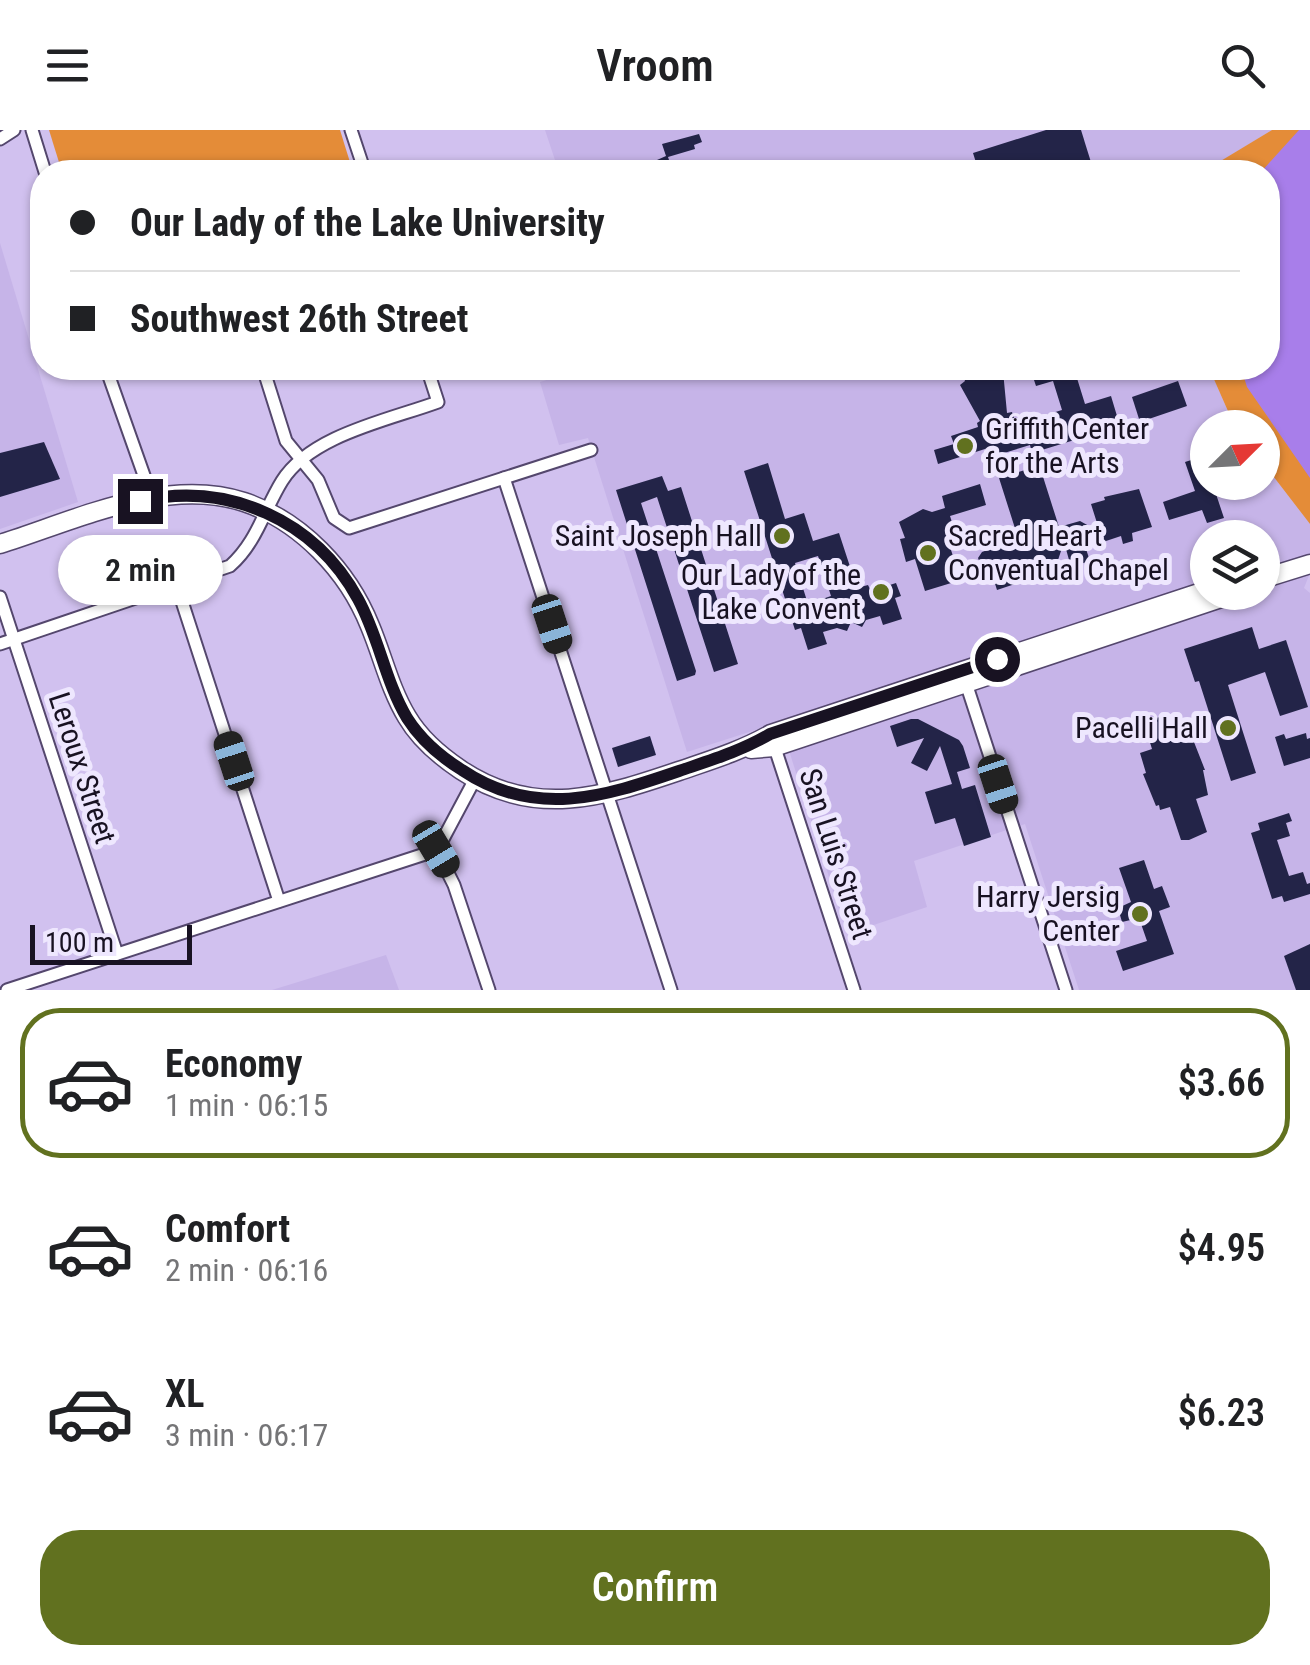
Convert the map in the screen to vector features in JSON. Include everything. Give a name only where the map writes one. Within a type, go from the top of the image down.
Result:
[{"type":"main road","points":[[0,544],[152,498],[214,496],[267,512],[313,545],[344,576],[359,600],[390,684],[408,720],[436,751],[475,779],[506,792],[544,800],[607,794],[1190,607]]},
{"type":"main road","points":[[1280,574],[1310,564]]},
{"type":"main road","points":[[964,677],[1190,596]]},
{"type":"street","points":[[0,139],[14,130]]},
{"type":"street","points":[[32,130],[41,160]]},
{"type":"street","points":[[351,130],[360,160]]},
{"type":"street","points":[[110,380],[152,498]]},
{"type":"street","points":[[267,380],[282,431],[322,488],[334,518],[349,528],[591,450]]},
{"type":"street","points":[[0,644],[230,566],[254,539],[281,484],[301,459],[336,439],[438,402],[431,380]]},
{"type":"street","points":[[504,478],[670,990]]},
{"type":"street","points":[[177,586],[280,901]]},
{"type":"street","name":"Leroux Street","points":[[0,597],[117,954]]},
{"type":"street","points":[[964,677],[1066,990]]},
{"type":"street","name":"San Luis Street","points":[[772,740],[854,990]]},
{"type":"street","points":[[7,990],[414,860],[436,849],[475,779]]},
{"type":"street","points":[[436,849],[454,885],[489,990]]},
{"type":"shaded area","points":[[49,130],[340,130],[349,160],[58,160]]},
{"type":"shaded area","points":[[545,130],[1272,130],[1223,160],[555,160]]},
{"type":"shaded area","points":[[1272,130],[1310,130],[1310,524],[1280,485],[1280,410],[1228,410],[1214,380],[1280,380],[1280,160],[1222,160]]},
{"type":"shaded area","points":[[1299,130],[1310,130],[1310,478],[1280,435],[1280,410],[1263,410],[1245,380],[1280,380],[1280,160],[1272,160]]},
{"type":"shaded area","points":[[0,243],[30,343],[30,380],[41,380],[78,502],[0,529]]},
{"type":"shaded area","points":[[1214,380],[1228,410],[1190,410],[1190,500],[1280,500],[1280,485],[1310,524],[1310,573],[1304,588],[1310,593],[1310,990],[1079,990],[1025,824],[914,861],[927,907],[847,934],[780,722],[687,752],[588,438],[559,445],[540,382]]},
{"type":"shaded area","points":[[386,955],[399,990],[272,990]]},
{"type":"building","points":[[1046,130],[1081,130],[1090,160],[975,160],[973,153]]},
{"type":"building","points":[[699,134],[702,142],[694,145],[695,149],[668,157],[669,160],[657,160],[666,156],[662,144]]},
{"type":"building","points":[[1004,380],[1007,413],[1012,412],[1016,424],[1062,410],[1053,381],[1036,386],[1034,380],[1078,380],[1085,404],[1111,396],[1120,426],[1032,453],[1030,445],[988,458],[985,449],[938,464],[934,450],[954,444],[951,436],[978,427],[980,421],[960,385],[965,381]]},
{"type":"building","points":[[1178,381],[1187,406],[1140,422],[1132,397]]},
{"type":"building","points":[[44,442],[60,479],[0,497],[0,453]]},
{"type":"building","points":[[1038,461],[1059,527],[1080,521],[1089,526],[1082,537],[1090,561],[1071,567],[1064,542],[1055,569],[1048,566],[1035,570],[1031,576],[1024,571],[1012,574],[1015,584],[997,590],[990,568],[978,558],[982,552],[1001,545],[1006,549],[1020,544],[999,478],[1025,470],[1024,465]]},
{"type":"building","points":[[768,463],[785,519],[804,513],[813,541],[839,533],[857,588],[868,585],[871,591],[896,583],[901,596],[895,598],[902,619],[883,625],[880,616],[866,620],[862,627],[851,622],[847,631],[837,628],[823,632],[827,644],[808,650],[801,628],[795,630],[744,471]],"holes":[[[818,556],[831,596],[808,604],[795,563]]]},
{"type":"building","points":[[662,476],[668,491],[681,487],[738,664],[714,672],[657,497],[641,503],[696,671],[695,675],[677,681],[616,490]]},
{"type":"building","name":"Sacred Heart Conventual Chapel","points":[[980,484],[986,505],[950,516],[959,544],[950,547],[961,580],[925,591],[915,559],[906,562],[900,539],[905,538],[899,522],[923,509],[932,512],[945,508],[942,496]]},
{"type":"building","points":[[1139,489],[1152,527],[1132,533],[1133,541],[1123,544],[1121,536],[1103,542],[1091,504]]},
{"type":"building","points":[[1190,493],[1190,500],[1218,500],[1224,518],[1206,520],[1202,510],[1169,520],[1163,502]]},
{"type":"building","points":[[1252,627],[1259,649],[1286,640],[1308,707],[1280,716],[1265,672],[1228,685],[1256,773],[1231,781],[1199,681],[1195,682],[1184,649]]},
{"type":"building","points":[[1163,716],[1168,730],[1175,728],[1179,741],[1192,737],[1205,770],[1208,795],[1196,799],[1207,832],[1189,840],[1181,840],[1170,807],[1160,810],[1156,806],[1143,774],[1146,773],[1140,753],[1152,749],[1148,736],[1154,734],[1150,720]]},
{"type":"building","points":[[911,719],[959,740],[970,768],[957,772],[962,789],[975,785],[991,837],[964,846],[955,818],[935,824],[925,792],[952,784],[940,746],[927,771],[911,763],[924,738],[897,747],[890,726]]},
{"type":"building","points":[[1306,733],[1310,738],[1310,758],[1284,766],[1275,737],[1284,734],[1286,739]]},
{"type":"building","points":[[650,736],[656,755],[618,767],[612,748]]},
{"type":"building","points":[[1289,813],[1292,821],[1286,823],[1290,836],[1277,840],[1289,876],[1303,872],[1307,884],[1310,883],[1310,894],[1284,902],[1282,896],[1272,899],[1251,833],[1260,830],[1258,823]]},
{"type":"building","name":"Harry Jersig Center","points":[[1144,860],[1154,889],[1162,886],[1170,907],[1159,911],[1174,954],[1123,971],[1116,951],[1147,941],[1139,918],[1122,922],[1118,908],[1131,902],[1119,868]]},
{"type":"building","points":[[1310,944],[1310,990],[1296,990],[1284,956]]},
{"type":"place","name":"Griffith Center for the Arts","points":[[965,446]]},
{"type":"place","name":"Saint Joseph Hall","points":[[782,536]]},
{"type":"place","name":"Sacred Heart Conventual Chapel","points":[[928,553]]},
{"type":"place","name":"Our Lady of the Lake Convent","points":[[881,592]]},
{"type":"place","name":"Pacelli Hall","points":[[1228,728]]},
{"type":"place","name":"Harry Jersig Center","points":[[1140,914]]},
{"type":"route","points":[[140,501],[182,495],[240,501],[267,512],[296,531],[330,560],[359,600],[390,684],[408,720],[422,737],[475,779],[525,797],[564,800],[618,792],[745,749],[770,734],[997,659]]}]
